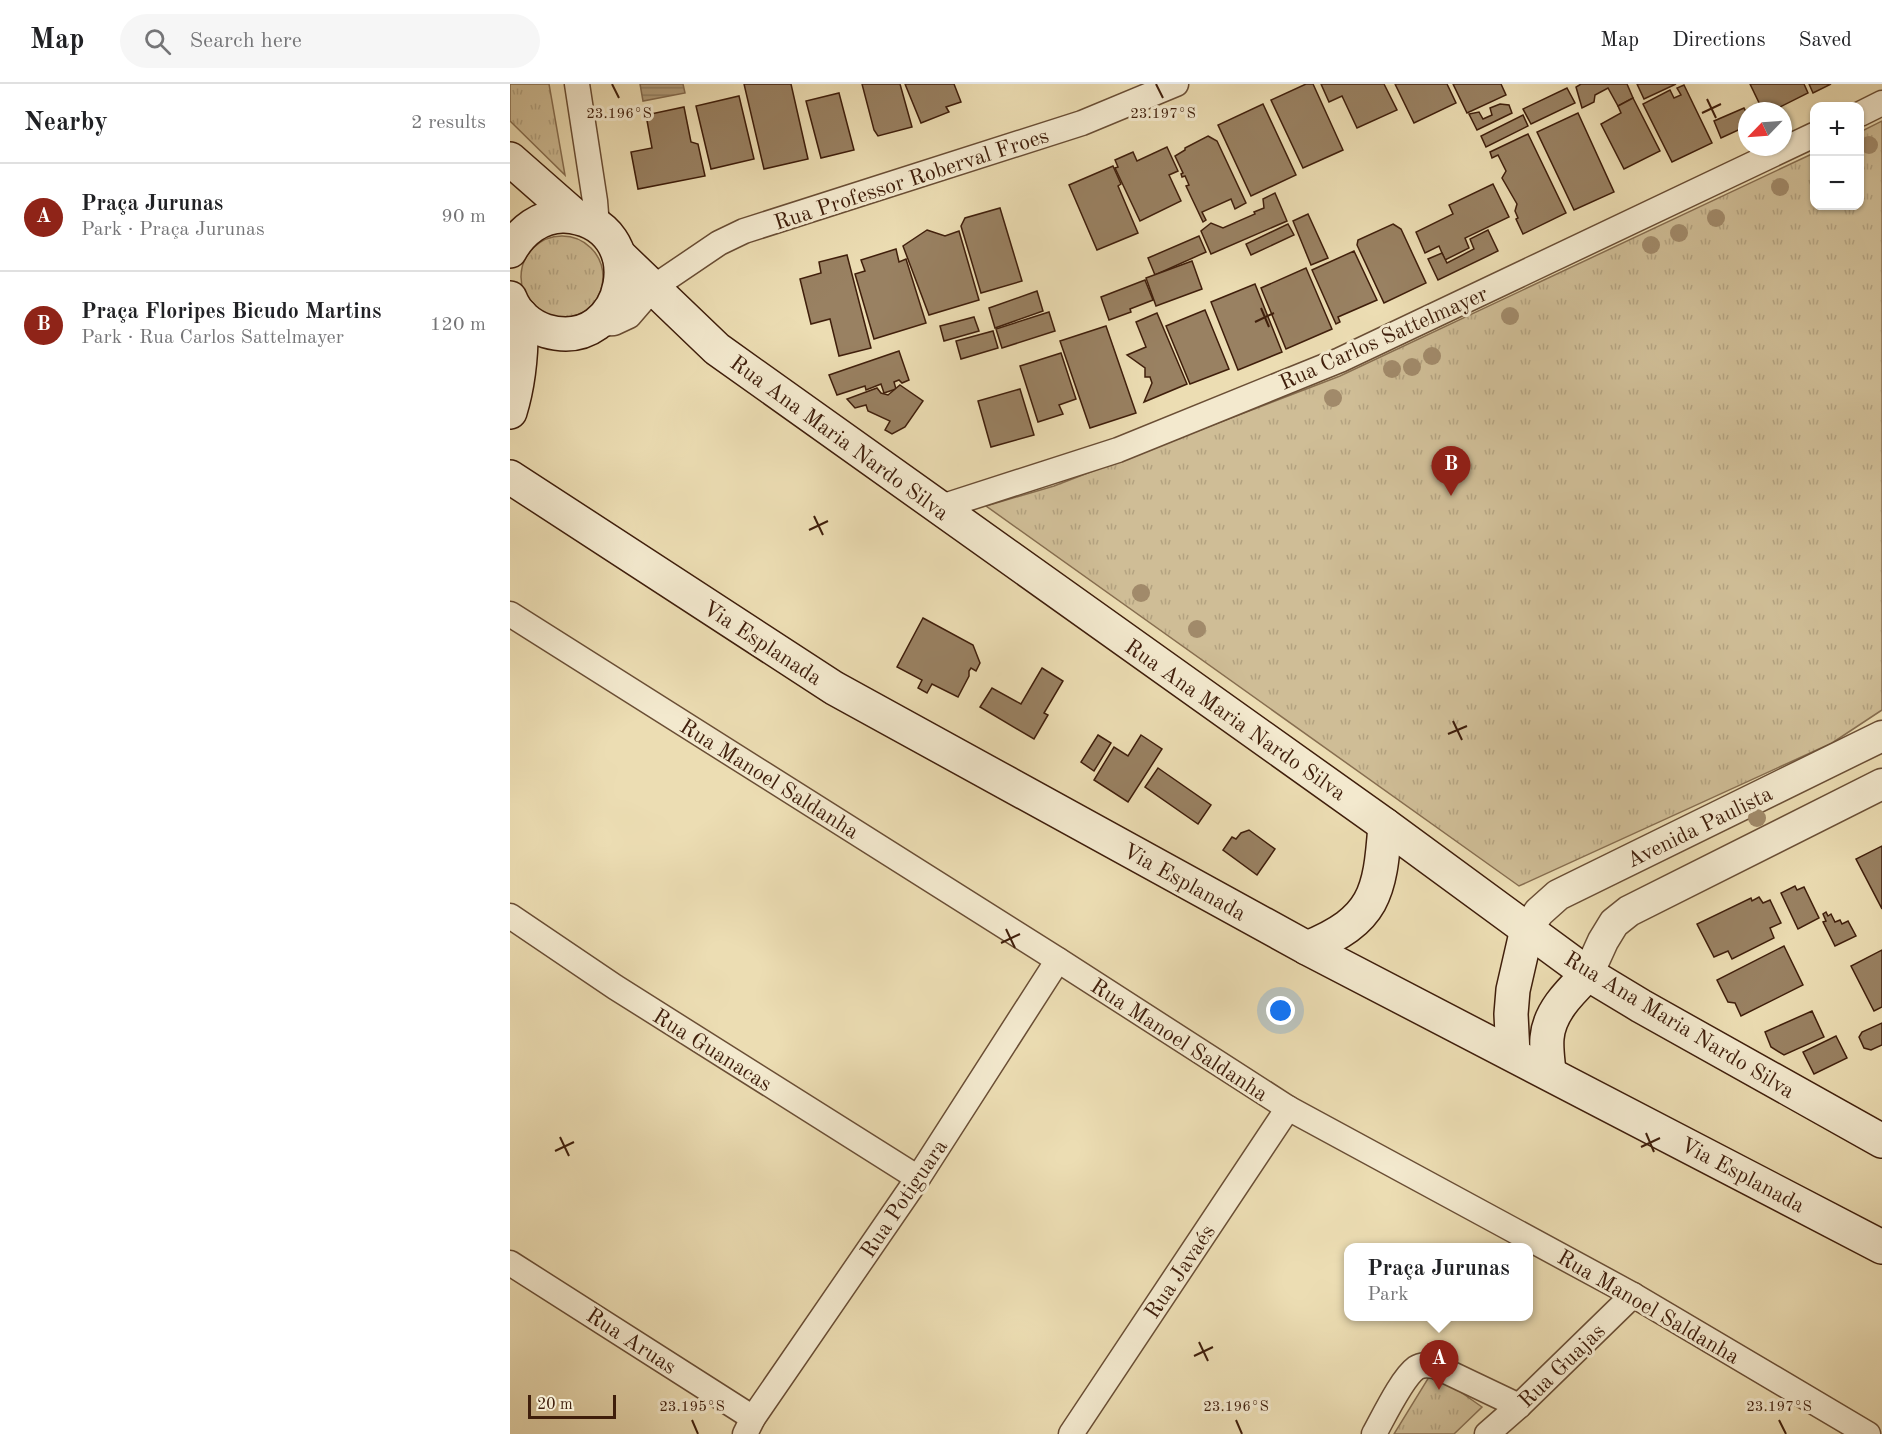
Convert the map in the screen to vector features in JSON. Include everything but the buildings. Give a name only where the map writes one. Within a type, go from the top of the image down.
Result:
[{"type":"main road","points":[[510,159],[586,221]]},
{"type":"main road","points":[[510,251],[516,239],[528,227],[543,220],[559,216],[586,221]]},
{"type":"main road","name":"Rua Ana Maria Nardo Silva","points":[[586,221],[610,238],[619,255],[717,349],[1384,825],[1588,974],[1882,1141]]},
{"type":"main road","points":[[513,304],[531,324],[557,334],[571,334],[585,330],[597,324],[611,310],[620,293],[623,274],[619,255]]},
{"type":"main road","points":[[510,412],[520,364],[513,304]]},
{"type":"main road","name":"Via Esplanada","points":[[510,477],[834,688],[1307,948],[1882,1247]]},
{"type":"main road","points":[[1307,948],[1347,929],[1368,905],[1375,892],[1382,866],[1384,825]]},
{"type":"main road","points":[[1513,1054],[1511,1014],[1513,990],[1527,929]]},
{"type":"main road","points":[[1548,1072],[1547,1037],[1554,1016],[1567,996],[1588,974]]},
{"type":"street","points":[[577,84],[595,201],[586,221]]},
{"type":"street","name":"Rua Professor Roberval Froes","points":[[597,324],[614,323],[629,316],[654,287],[719,243],[744,231],[1082,123],[1176,84]]},
{"type":"street","points":[[1864,112],[1882,103]]},
{"type":"street","name":"Rua Carlos Sattelmayer","points":[[938,508],[1118,450],[1340,360],[1810,137]]},
{"type":"street","name":"Rua Manoel Saldanha","points":[[510,614],[1288,1108],[1633,1295],[1868,1434]]},
{"type":"street","name":"Avenida Paulista","points":[[1527,929],[1539,912],[1558,895],[1882,736]]},
{"type":"street","name":"Avenida Paulista","points":[[1588,974],[1614,923],[1629,911],[1882,784]]},
{"type":"street","name":"Rua Guanacas","points":[[510,916],[615,987],[918,1178]]},
{"type":"street","name":"Rua Potiguara","points":[[749,1426],[918,1178],[1058,960]]},
{"type":"street","name":"Rua Javaés","points":[[1071,1434],[1288,1108]]},
{"type":"street","name":"Rua Aruas","points":[[510,1263],[749,1426]]},
{"type":"street","name":"Rua Guajas","points":[[1487,1434],[1633,1295]]},
{"type":"street","points":[[1374,1434],[1406,1378],[1415,1369],[1424,1365],[1435,1365],[1519,1406]]},
{"type":"green space","points":[[510,84],[549,84],[565,175],[510,121]]},
{"type":"green space","points":[[1882,121],[1882,710],[1832,743],[1519,886],[986,506],[1054,486],[1340,376],[1810,155],[1810,210],[1864,210],[1864,130]]},
{"type":"green space","points":[[562,236],[578,239],[591,248],[600,261],[603,277],[600,293],[591,306],[578,315],[562,318],[546,315],[533,306],[524,293],[521,277],[524,261],[533,248],[546,239]]},
{"type":"green space","points":[[1432,1372],[1482,1407],[1454,1434],[1394,1434]]},
{"type":"shaded area","points":[[640,84],[683,84],[685,93],[643,101]]},
{"type":"place","name":"Praça Floripes Bicudo Martins","points":[[1451,496]]},
{"type":"place","name":"Praça Jurunas","points":[[1439,1390]]}]
